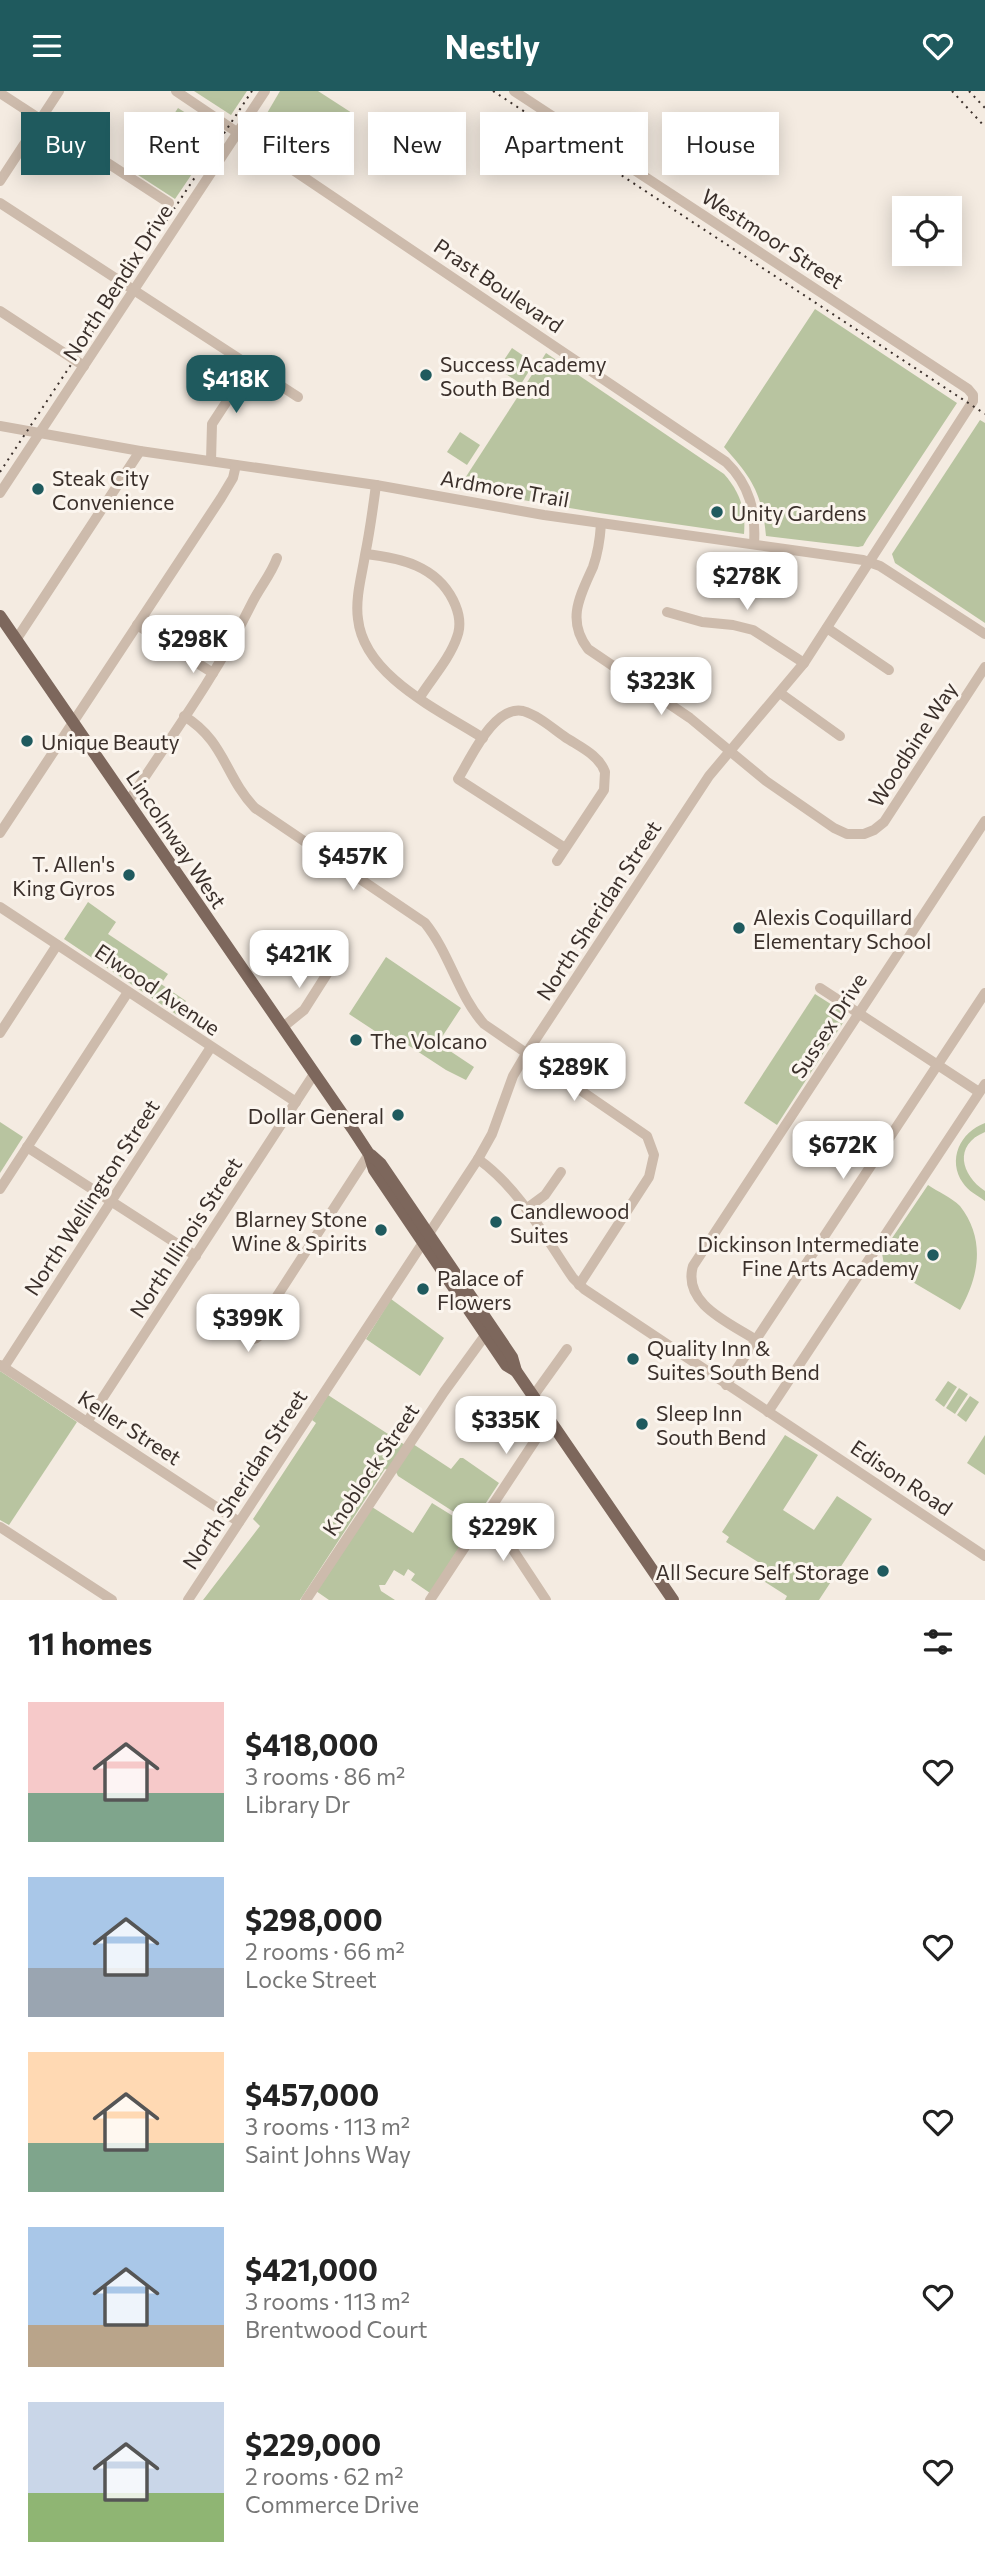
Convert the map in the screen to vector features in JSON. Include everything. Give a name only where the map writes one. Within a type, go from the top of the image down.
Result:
[{"type":"main road","name":"Lincolnway West","points":[[0,616],[369,1154],[374,1170],[489,1331],[506,1365],[516,1371],[534,1395],[673,1600]]},
{"type":"street","points":[[45,112],[59,91]]},
{"type":"street","name":"Prast Boulevard","points":[[176,91],[238,132]]},
{"type":"street","name":"North Bendix Drive","points":[[251,112],[265,91]]},
{"type":"street","name":"Westmoor Street","points":[[514,91],[968,389],[973,398]]},
{"type":"street","points":[[0,93],[28,112]]},
{"type":"street","name":"North Bendix Drive","points":[[0,493],[238,132]]},
{"type":"street","points":[[0,181],[21,149]]},
{"type":"street","points":[[110,166],[169,204]]},
{"type":"street","name":"Prast Boulevard","points":[[302,175],[726,462],[738,475],[751,501],[755,519],[754,544]]},
{"type":"street","points":[[0,203],[298,397]]},
{"type":"street","points":[[0,311],[84,366]]},
{"type":"street","points":[[211,461],[212,424],[250,366]]},
{"type":"street","name":"North Sheridan Street","points":[[188,1600],[478,1159],[492,1134],[513,1076],[526,1053],[702,786],[804,663],[972,406],[973,398]]},
{"type":"street","name":"Ardmore Trail","points":[[0,426],[140,451],[376,485],[601,524],[869,561],[985,634]]},
{"type":"street","points":[[16,640],[140,451]]},
{"type":"street","points":[[0,833],[227,488],[236,465]]},
{"type":"street","points":[[376,485],[358,599],[358,619],[367,648],[387,675],[483,738]]},
{"type":"street","points":[[601,524],[596,558],[579,596],[576,612],[576,625],[583,642],[595,656],[690,718],[729,751]]},
{"type":"street","points":[[366,554],[423,568],[444,586],[457,608],[460,623],[457,639],[420,697]]},
{"type":"street","points":[[128,802],[237,635],[277,558]]},
{"type":"street","points":[[667,612],[687,619],[753,630],[804,663]]},
{"type":"street","points":[[137,625],[213,673]]},
{"type":"street","points":[[827,628],[889,670]]},
{"type":"street","name":"Woodbine Way","points":[[729,751],[834,828],[848,834],[864,834],[879,827],[889,816],[985,667]]},
{"type":"street","points":[[780,693],[840,736]]},
{"type":"street","points":[[557,861],[604,790],[605,772],[600,761],[533,716],[523,711],[510,711],[500,716],[483,738],[458,779],[565,848]]},
{"type":"street","points":[[184,716],[214,742],[242,792],[256,808],[425,923],[437,938],[478,1018],[648,1136],[653,1148],[652,1170],[579,1285]]},
{"type":"street","name":"Sussex Drive","points":[[756,1340],[696,1297],[690,1280],[693,1266],[985,821]]},
{"type":"street","name":"Elwood Avenue","points":[[0,907],[296,1102]]},
{"type":"street","points":[[0,1033],[57,945]]},
{"type":"street","points":[[283,1027],[304,1010],[332,966]]},
{"type":"street","points":[[478,1159],[507,1182],[579,1285],[768,1412],[983,1090],[937,1066],[820,988]]},
{"type":"street","points":[[0,1189],[128,992]]},
{"type":"street","points":[[726,1385],[985,993]]},
{"type":"street","name":"North Wellington Street","points":[[2,1366],[211,1047]]},
{"type":"street","name":"North Illinois Street","points":[[87,1422],[314,1074]]},
{"type":"street","points":[[27,1147],[196,1256]]},
{"type":"street","points":[[257,1327],[369,1154]]},
{"type":"street","points":[[526,1209],[545,1195],[561,1172]]},
{"type":"street","name":"Knoblock Street","points":[[306,1600],[444,1392],[489,1331]]},
{"type":"street","points":[[534,1395],[567,1349]]},
{"type":"street","name":"Keller Street","points":[[2,1366],[239,1522]]},
{"type":"street","name":"Edison Road","points":[[768,1412],[985,1556]]},
{"type":"street","points":[[430,1600],[550,1418]]},
{"type":"street","points":[[488,1512],[546,1600]]},
{"type":"street","points":[[0,1527],[112,1600]]},
{"type":"green space","points":[[194,91],[247,91],[231,115]]},
{"type":"green space","points":[[280,91],[318,91],[350,112],[268,112]]},
{"type":"green space","points":[[138,175],[191,175],[175,199]]},
{"type":"green space","points":[[815,309],[957,403],[863,546],[858,547],[766,536],[759,498],[749,478],[724,447]]},
{"type":"green space","points":[[512,348],[534,363],[521,384],[498,369]]},
{"type":"green space","points":[[546,353],[724,474],[741,502],[744,534],[458,489]]},
{"type":"green space","points":[[980,420],[985,423],[985,623],[895,563],[892,554]]},
{"type":"green space","points":[[460,432],[480,445],[467,465],[447,452]]},
{"type":"green space","points":[[88,902],[116,922],[108,934],[168,974],[161,984],[186,1001],[177,1015],[64,939]]},
{"type":"green space","points":[[386,957],[461,1008],[438,1043],[474,1067],[466,1080],[391,1034],[387,1039],[349,1014]]},
{"type":"green space","points":[[815,994],[848,1015],[777,1125],[744,1103]]},
{"type":"green space","points":[[0,1122],[23,1137],[0,1173]]},
{"type":"green space","points":[[985,1123],[985,1132],[968,1144],[964,1160],[970,1177],[985,1191],[985,1201],[965,1186],[958,1174],[956,1156],[969,1133]]},
{"type":"green space","points":[[928,1185],[960,1206],[973,1231],[977,1257],[975,1270],[960,1310],[884,1265],[882,1253]]},
{"type":"green space","points":[[391,1299],[444,1338],[420,1376],[366,1339]]},
{"type":"green space","points":[[0,1371],[77,1422],[9,1525],[0,1520]]},
{"type":"green space","points":[[948,1381],[957,1387],[944,1407],[935,1400]]},
{"type":"green space","points":[[959,1388],[968,1394],[955,1414],[946,1408]]},
{"type":"green space","points":[[328,1395],[405,1445],[388,1470],[385,1469],[300,1600],[203,1600],[260,1526],[253,1519],[316,1423],[312,1420]]},
{"type":"green space","points":[[970,1396],[979,1402],[966,1422],[957,1415]]},
{"type":"green space","points":[[785,1435],[818,1455],[783,1510],[814,1530],[837,1496],[872,1519],[819,1600],[785,1600],[787,1596],[762,1580],[769,1569],[726,1542],[729,1537],[722,1532]]},
{"type":"green space","points":[[985,1435],[985,1475],[967,1463]]},
{"type":"green space","points":[[413,1444],[451,1469],[463,1458],[499,1483],[474,1521],[468,1521],[398,1476],[396,1472]]},
{"type":"green space","points":[[432,1503],[471,1529],[430,1593],[411,1580],[415,1574],[408,1569],[404,1576],[394,1570],[385,1585],[379,1585],[381,1591],[395,1600],[329,1600],[316,1591],[372,1507],[413,1533]]},
{"type":"railway","points":[[0,472],[252,91]]},
{"type":"railway","points":[[493,91],[985,414]]},
{"type":"railway","points":[[952,91],[985,127]]},
{"type":"railway","points":[[969,91],[985,108]]},
{"type":"place","name":"Success Academy South Bend","points":[[426,375]]},
{"type":"place","name":"Steak City Convenience","points":[[38,489]]},
{"type":"place","name":"Unity Gardens","points":[[717,512]]},
{"type":"place","name":"Unique Beauty","points":[[27,741]]},
{"type":"place","name":"T. Allen's King Gyros","points":[[129,875]]},
{"type":"place","name":"Alexis Coquillard Elementary School","points":[[739,928]]},
{"type":"place","name":"The Volcano","points":[[356,1040]]},
{"type":"place","name":"Dollar General","points":[[398,1115]]},
{"type":"place","name":"Candlewood Suites","points":[[496,1222]]},
{"type":"place","name":"Blarney Stone Wine & Spirits","points":[[381,1230]]},
{"type":"place","name":"Dickinson Intermediate Fine Arts Academy","points":[[933,1255]]},
{"type":"place","name":"Palace of Flowers","points":[[423,1289]]},
{"type":"place","name":"Quality Inn & Suites South Bend","points":[[633,1359]]},
{"type":"place","name":"Sleep Inn South Bend","points":[[642,1424]]},
{"type":"place","name":"All Secure Self Storage","points":[[883,1571]]}]
